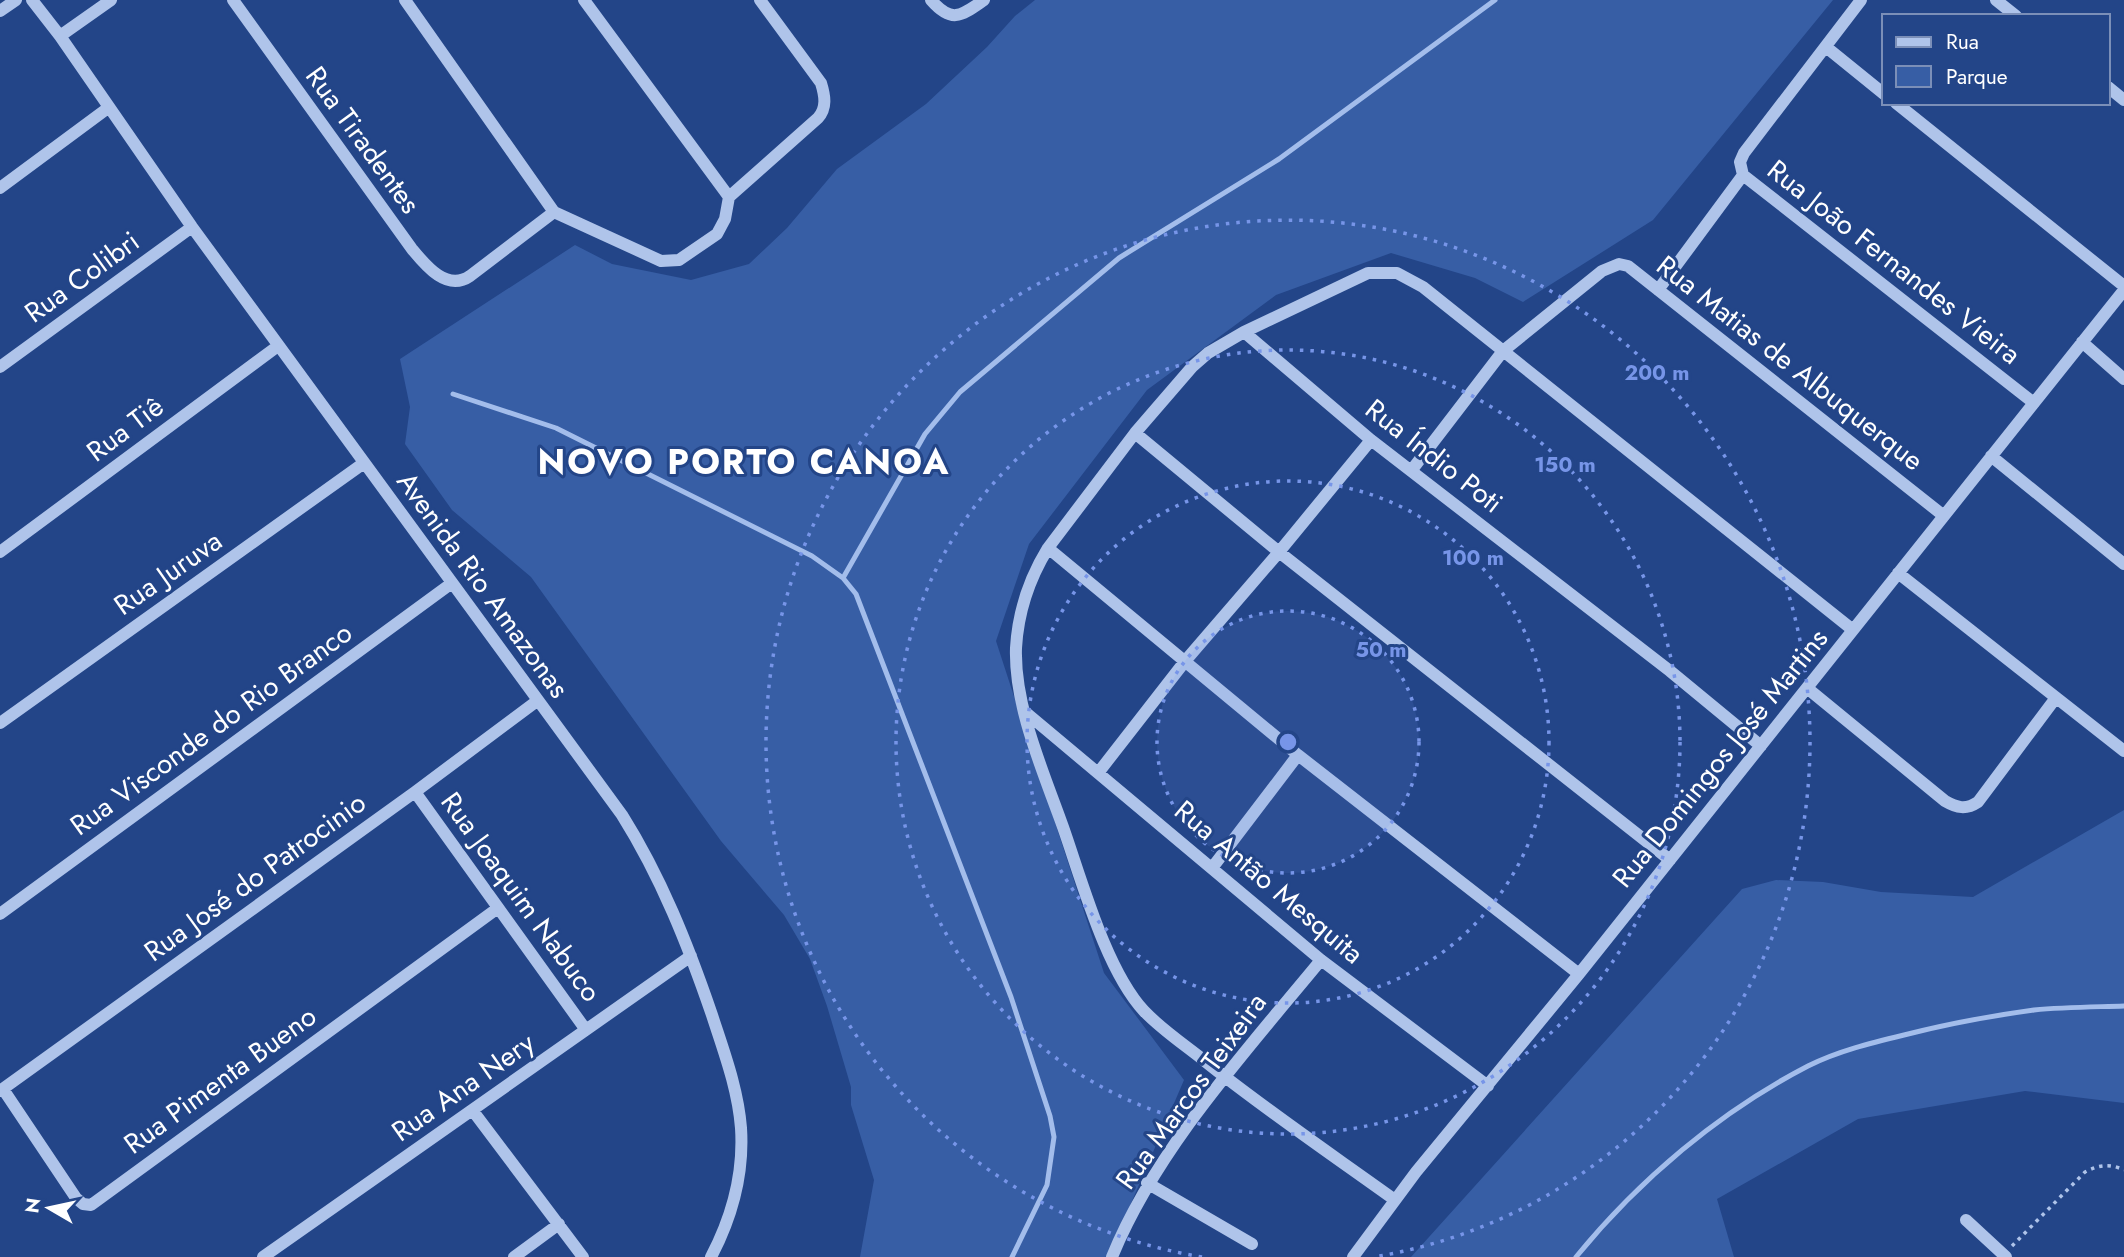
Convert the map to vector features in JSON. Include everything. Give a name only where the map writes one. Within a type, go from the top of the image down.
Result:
[{"type":"street","points":[[0,11],[16,0]]},
{"type":"street","name":"Avenida Rio Amazonas","points":[[32,0],[60,36],[192,227],[622,815],[642,847],[691,956],[737,1096],[741,1129],[737,1191],[729,1218],[710,1257]]},
{"type":"street","points":[[60,36],[111,0]]},
{"type":"street","name":"Rua Tiradentes","points":[[233,0],[424,264],[451,282],[458,282],[470,276],[554,212]]},
{"type":"street","points":[[405,0],[554,212],[652,258],[670,262],[679,260],[717,234],[725,219],[729,197],[822,114],[825,99],[821,83],[760,0]]},
{"type":"street","points":[[584,0],[729,197]]},
{"type":"street","points":[[931,0],[947,15],[960,15],[984,0]]},
{"type":"street","points":[[1861,0],[1826,47],[1882,92]]},
{"type":"street","points":[[1996,0],[2014,14]]},
{"type":"street","name":"Rua João Fernandes Vieira","points":[[1826,47],[1744,153],[1740,162],[1743,175],[2034,402]]},
{"type":"street","points":[[1898,105],[2124,288]]},
{"type":"street","points":[[0,188],[108,108]]},
{"type":"street","points":[[1658,290],[1743,175]]},
{"type":"street","name":"Rua Colibri","points":[[0,367],[192,227]]},
{"type":"street","name":"Rua Matias de Albuquerque","points":[[1503,351],[1602,271],[1619,264],[1628,266],[1944,516]]},
{"type":"street","points":[[1395,1200],[1225,1077],[1146,1012],[1132,996],[1119,974],[1086,893],[1024,710],[1016,650],[1026,592],[1036,568],[1048,548],[1135,433],[1192,367],[1208,353],[1244,331],[1368,273],[1397,273],[1423,287],[1853,630]]},
{"type":"street","name":"Rua Domingos José Martins","points":[[1353,1257],[1395,1200],[1579,974],[2124,288]]},
{"type":"street","name":"Rua Índio Poti","points":[[1244,331],[1371,440],[1670,671],[1761,746]]},
{"type":"street","points":[[2082,342],[2124,379]]},
{"type":"street","name":"Rua Tiê","points":[[0,552],[278,346]]},
{"type":"street","points":[[1411,471],[1503,351]]},
{"type":"street","points":[[1135,433],[1279,552],[1670,860]]},
{"type":"street","points":[[1098,773],[1186,660],[1371,440]]},
{"type":"street","points":[[1992,456],[2124,565]]},
{"type":"street","name":"Rua Juruva","points":[[0,723],[364,463]]},
{"type":"street","points":[[1048,548],[1298,755],[1579,974]]},
{"type":"street","points":[[1898,573],[2124,751]]},
{"type":"street","name":"Rua Visconde do Rio Branco","points":[[0,914],[452,583]]},
{"type":"street","points":[[1807,688],[1945,801],[1963,808],[1978,802],[2055,699]]},
{"type":"street","name":"Rua José do Patrocinio","points":[[2,1090],[537,701]]},
{"type":"street","name":"Rua Antão Mesquita","points":[[1024,710],[1321,960],[1488,1086]]},
{"type":"street","points":[[1212,868],[1298,755]]},
{"type":"street","name":"Rua Joaquim Nabuco","points":[[415,792],[586,1030]]},
{"type":"street","name":"Rua Pimenta Bueno","points":[[2,1090],[76,1198],[83,1204],[91,1205],[498,908]]},
{"type":"street","name":"Rua Ana Nery","points":[[263,1257],[691,956]]},
{"type":"street","name":"Rua Marcos Teixeira","points":[[1112,1257],[1147,1184],[1225,1077],[1321,960]]},
{"type":"street","points":[[473,1111],[583,1257]]},
{"type":"street","points":[[1147,1184],[1252,1244]]},
{"type":"street","points":[[1966,1220],[2005,1256]]},
{"type":"street","points":[[514,1257],[559,1224]]},
{"type":"path","points":[[2005,1256],[2085,1172],[2098,1165],[2114,1165],[2124,1170]]},
{"type":"green space","points":[[1035,0],[1833,0],[1653,220],[1523,302],[1475,278],[1391,253],[1276,295],[1147,390],[1029,544],[996,641],[1104,973],[1184,1080],[1108,1257],[860,1257],[874,1180],[851,1105],[851,1087],[810,959],[784,915],[721,841],[531,577],[452,510],[405,444],[410,407],[400,359],[575,245],[612,264],[691,280],[749,264],[787,228],[837,169],[926,104],[987,47],[1015,16]]},
{"type":"green space","points":[[2124,810],[2124,1103],[2025,1091],[1858,1119],[1717,1199],[1734,1257],[1411,1257],[1742,889],[1776,880],[1823,882],[1881,892],[1973,897]]},
{"type":"waterway","points":[[843,578],[925,434],[960,392],[1119,258],[1279,159],[1495,0]]},
{"type":"waterway","points":[[453,394],[556,428],[812,556],[843,578],[856,594],[1011,997],[1050,1116],[1054,1137],[1047,1185],[1012,1257]]},
{"type":"waterway","points":[[1576,1257],[1626,1201],[1682,1150],[1743,1104],[1808,1066],[1879,1041],[1936,1027],[2018,1012],[2124,1006]]},
{"type":"district","name":"NOVO PORTO CANOA","points":[[744,462]]}]
